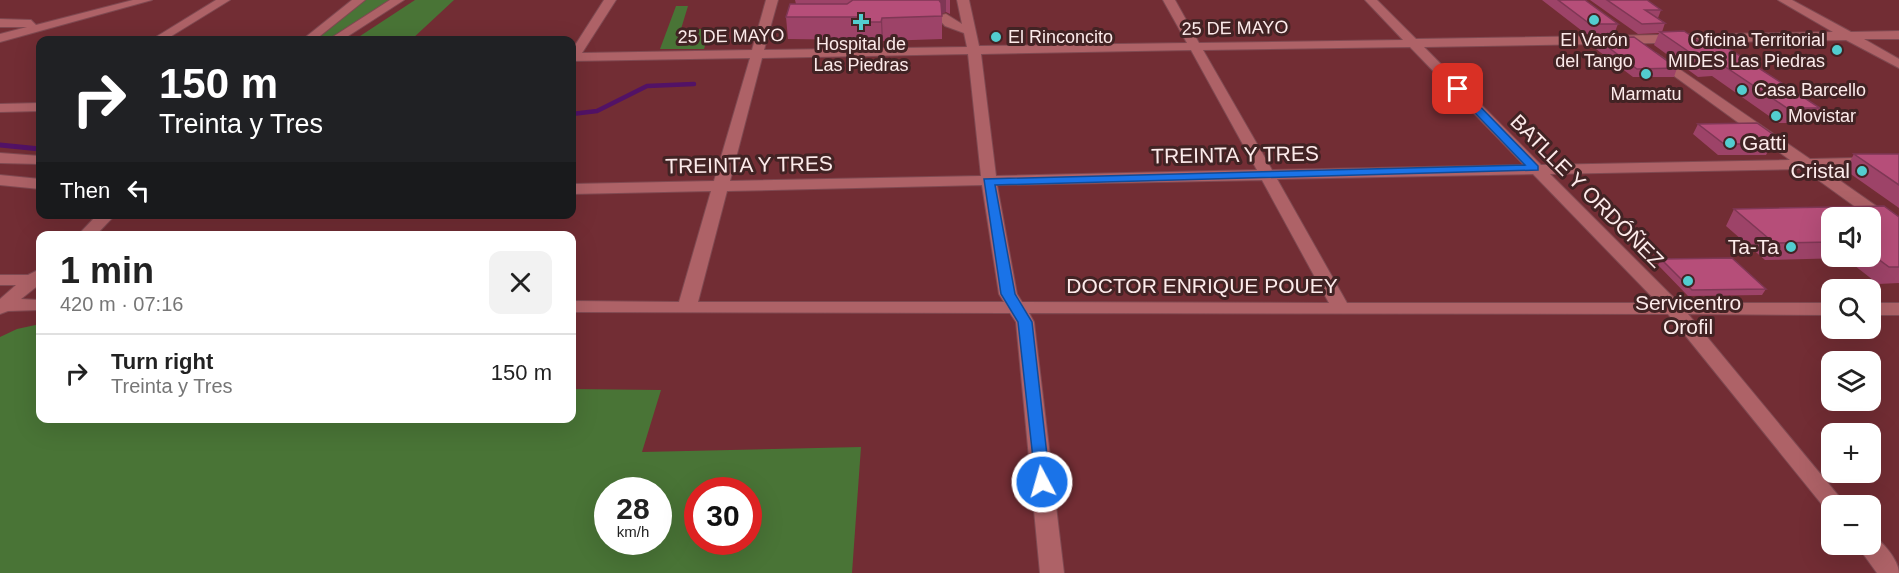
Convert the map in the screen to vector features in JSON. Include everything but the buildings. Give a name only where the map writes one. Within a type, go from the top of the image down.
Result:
[{"type":"street","points":[[0,38],[146,0]]},
{"type":"street","points":[[165,36],[224,0]]},
{"type":"street","points":[[313,36],[359,0]]},
{"type":"street","points":[[340,36],[398,0]]},
{"type":"street","points":[[576,51],[610,0]]},
{"type":"street","points":[[687,307],[756,54],[772,20],[772,0]]},
{"type":"street","points":[[963,0],[974,50],[988,182],[1008,294],[1025,322],[1052,573]]},
{"type":"street","points":[[1169,0],[1341,308]]},
{"type":"street","name":"BATLLE Y ORDÓÑEZ","points":[[1371,0],[1673,308],[1827,495]]},
{"type":"street","points":[[1784,0],[1899,64]]},
{"type":"street","points":[[942,16],[949,23],[970,31]]},
{"type":"street","points":[[0,23],[51,25]]},
{"type":"street","points":[[1613,26],[1899,230]]},
{"type":"street","name":"25 DE MAYO","points":[[576,57],[1899,35]]},
{"type":"street","points":[[0,108],[36,107]]},
{"type":"street","points":[[0,158],[36,160]]},
{"type":"street","name":"TREINTA Y TRES","points":[[576,189],[1899,162]]},
{"type":"street","points":[[0,180],[36,184]]},
{"type":"street","points":[[90,231],[103,219]]},
{"type":"street","points":[[0,280],[36,277]]},
{"type":"street","points":[[1,306],[36,278]]},
{"type":"street","points":[[1,306],[36,305]]},
{"type":"street","name":"DOCTOR ENRIQUE POUEY","points":[[576,307],[1821,309]]},
{"type":"street","points":[[1881,309],[1899,309]]},
{"type":"street","points":[[1877,555],[1891,573]]},
{"type":"green space","points":[[362,0],[390,0],[335,36],[317,36]]},
{"type":"green space","points":[[415,0],[454,0],[415,36],[360,36]]},
{"type":"green space","points":[[676,6],[688,6],[681,29],[710,29],[704,49],[660,49]]},
{"type":"green space","points":[[36,325],[36,423],[576,423],[576,389],[661,390],[642,452],[861,447],[852,573],[0,573],[0,337],[17,329]]},
{"type":"waterway","points":[[576,114],[597,111],[647,86],[694,84]]},
{"type":"waterway","points":[[0,145],[36,149]]},
{"type":"place","name":"El Varón del Tango","points":[[1594,20]]},
{"type":"place","name":"Hospital de Las Piedras","points":[[861,22]]},
{"type":"place","name":"El Rinconcito","points":[[996,37]]},
{"type":"place","name":"Oficina Territorial MIDES Las Piedras","points":[[1837,50]]},
{"type":"place","name":"Marmatu","points":[[1646,74]]},
{"type":"place","name":"Casa Barcello","points":[[1742,90]]},
{"type":"place","name":"Movistar","points":[[1776,116]]},
{"type":"place","name":"Gatti","points":[[1730,143]]},
{"type":"place","name":"Cristal","points":[[1862,171]]},
{"type":"place","name":"Ta-Ta","points":[[1791,247]]},
{"type":"place","name":"Servicentro Orofil","points":[[1688,281]]},
{"type":"route","points":[[1042,482],[1025,322],[1008,294],[988,182],[1534,168],[1458,89]]}]
